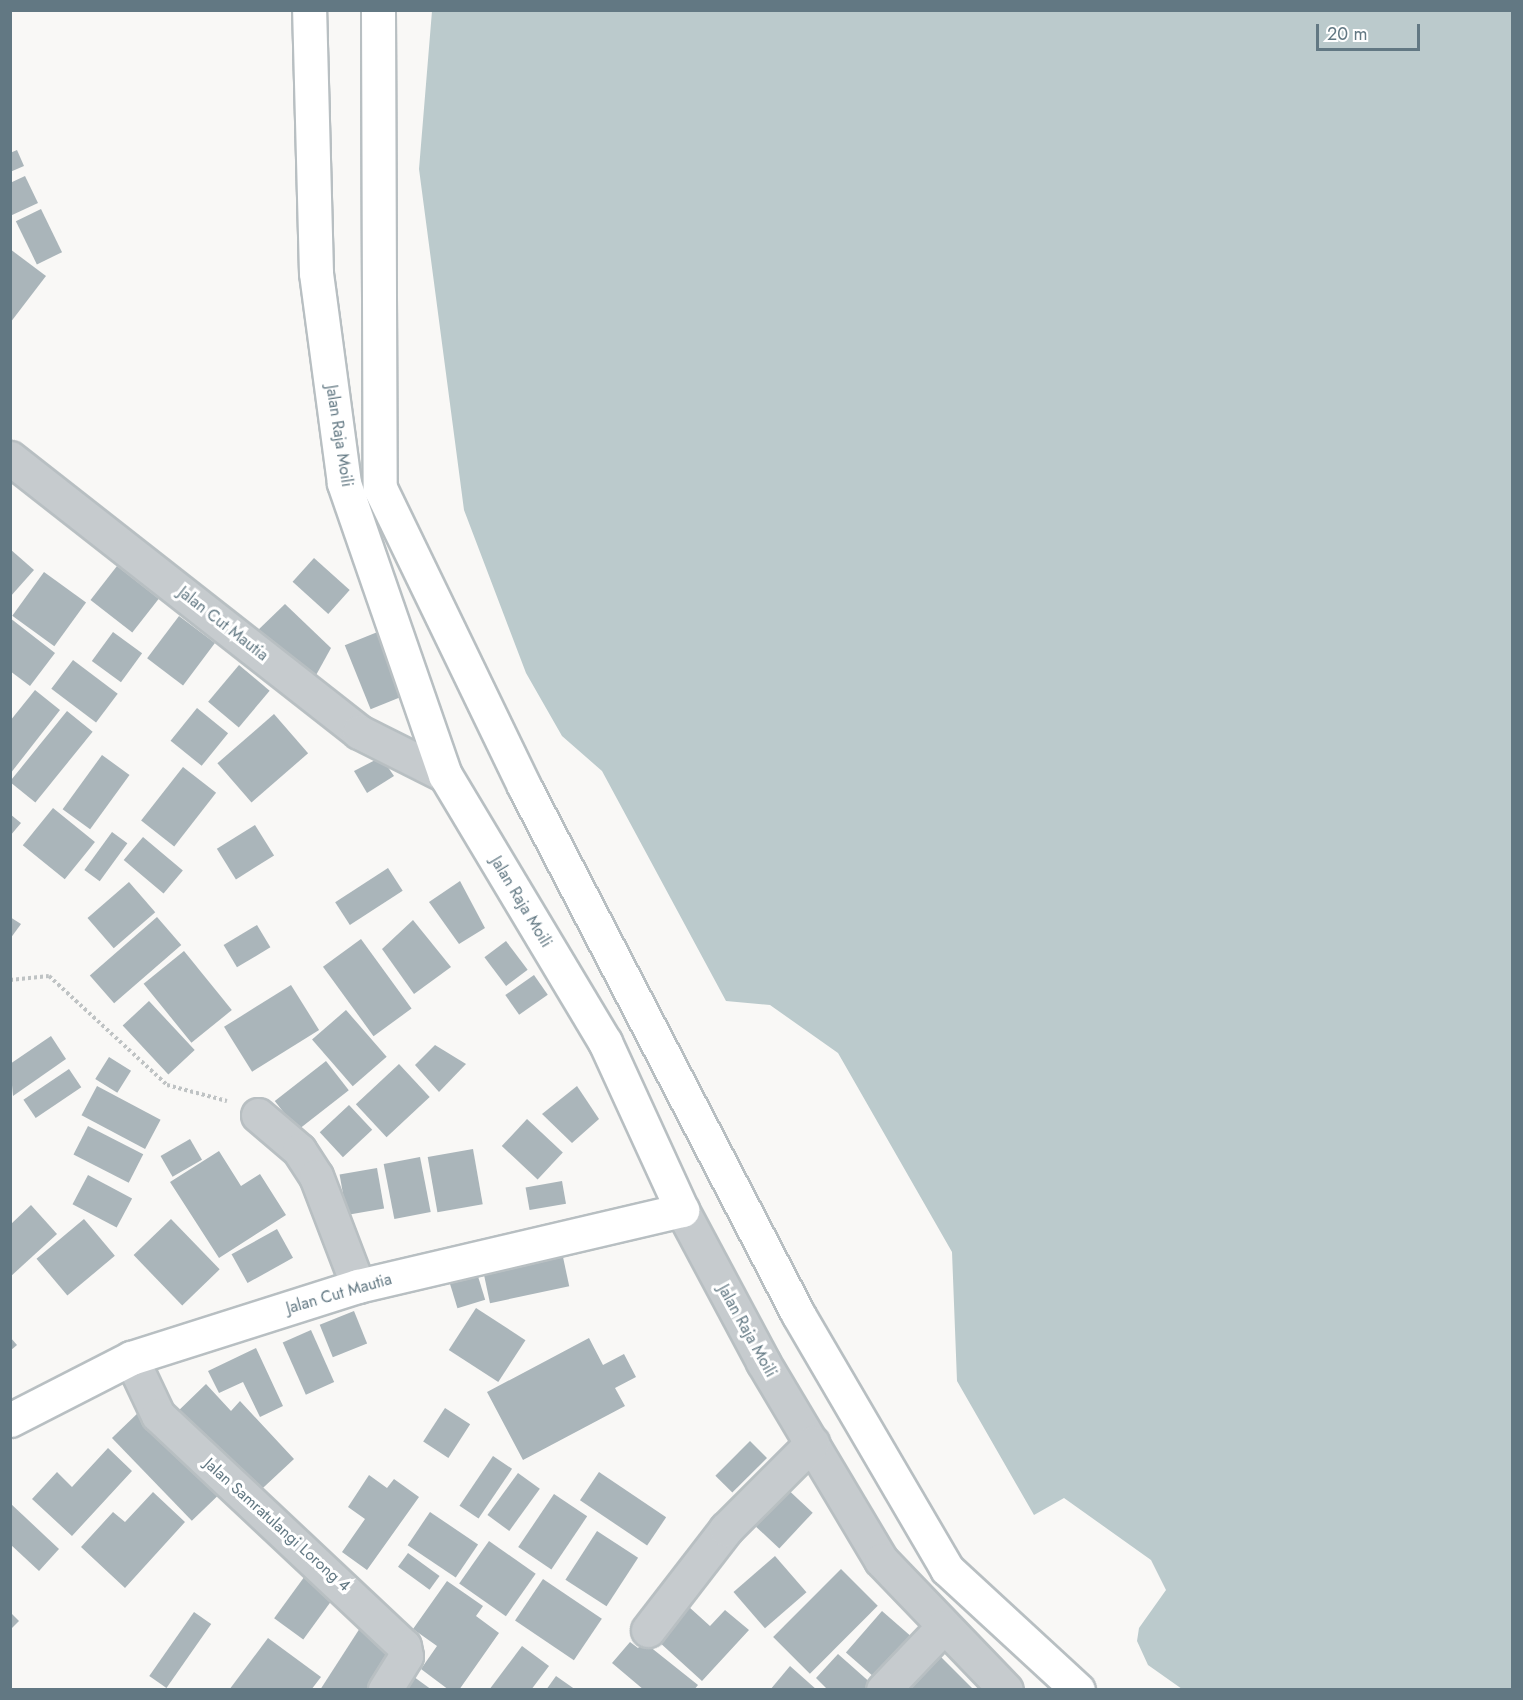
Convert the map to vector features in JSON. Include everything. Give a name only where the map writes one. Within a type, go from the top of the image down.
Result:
[{"type":"street","name":"Jalan Raja Moili","points":[[309,10],[316,273],[344,483],[445,775],[605,1041],[682,1210],[812,1443],[881,1560],[943,1627],[1006,1689]]},
{"type":"street","points":[[378,10],[380,488],[524,786],[798,1314],[946,1569],[1078,1689]]},
{"type":"street","name":"Jalan Cut Mautia","points":[[10,458],[359,732],[445,775]]},
{"type":"street","points":[[258,1115],[299,1150],[316,1176],[358,1286]]},
{"type":"street","name":"Jalan Cut Mautia","points":[[10,1420],[131,1358],[358,1286],[682,1210]]},
{"type":"street","name":"Jalan Samratulangi Lorong 4","points":[[131,1358],[158,1415],[404,1646],[406,1656],[385,1689]]},
{"type":"street","points":[[648,1630],[726,1529],[812,1443]]},
{"type":"street","points":[[883,1689],[943,1627]]},
{"type":"path","points":[[10,980],[49,975],[167,1085],[219,1097],[258,1115]]},
{"type":"shaded area","points":[[432,11],[1512,11],[1512,1689],[1182,1689],[1148,1665],[1137,1641],[1139,1628],[1166,1590],[1151,1560],[1064,1498],[1034,1515],[957,1381],[952,1252],[838,1053],[770,1005],[726,1001],[602,771],[562,736],[526,673],[464,510],[419,169]]},
{"type":"building","points":[[17,150],[24,166],[10,172],[10,153]]},
{"type":"building","points":[[25,176],[38,203],[10,216],[10,183]]},
{"type":"building","points":[[41,209],[62,252],[37,264],[16,221]]},
{"type":"building","points":[[10,249],[46,276],[10,323]]},
{"type":"building","points":[[10,549],[34,570],[10,597]]},
{"type":"building","points":[[314,558],[350,590],[328,614],[293,582]]},
{"type":"building","points":[[117,566],[159,599],[132,633],[91,600]]},
{"type":"building","points":[[44,572],[86,603],[54,646],[12,616]]},
{"type":"building","points":[[285,604],[331,648],[315,677],[256,632]]},
{"type":"building","points":[[179,616],[215,643],[183,685],[147,658]]},
{"type":"building","points":[[10,618],[55,653],[30,686],[10,671]]},
{"type":"building","points":[[380,631],[406,695],[371,709],[345,645]]},
{"type":"building","points":[[113,632],[142,653],[121,682],[92,661]]},
{"type":"building","points":[[73,660],[118,694],[96,722],[51,689]]},
{"type":"building","points":[[239,665],[270,691],[239,727],[208,702]]},
{"type":"building","points":[[35,690],[60,710],[10,774],[10,721]]},
{"type":"building","points":[[197,708],[228,733],[202,766],[171,741]]},
{"type":"building","points":[[67,711],[93,732],[35,802],[10,781]]},
{"type":"building","points":[[274,714],[308,753],[252,802],[217,763]]},
{"type":"building","points":[[102,755],[130,775],[90,829],[63,809]]},
{"type":"building","points":[[381,757],[394,776],[367,793],[354,771]]},
{"type":"building","points":[[183,767],[216,793],[174,846],[141,821]]},
{"type":"building","points":[[53,808],[95,842],[65,879],[23,845]]},
{"type":"building","points":[[10,814],[21,823],[10,836]]},
{"type":"building","points":[[255,825],[274,856],[236,879],[217,849]]},
{"type":"building","points":[[112,832],[127,843],[100,881],[84,870]]},
{"type":"building","points":[[143,837],[183,870],[164,893],[124,860]]},
{"type":"building","points":[[388,868],[403,891],[350,925],[335,902]]},
{"type":"building","points":[[460,881],[485,928],[459,944],[429,902]]},
{"type":"building","points":[[129,882],[155,912],[114,948],[87,918]]},
{"type":"building","points":[[10,917],[21,924],[10,939]]},
{"type":"building","points":[[157,917],[181,945],[114,1003],[90,975]]},
{"type":"building","points":[[413,920],[451,967],[414,994],[382,949]]},
{"type":"building","points":[[257,925],[270,947],[237,967],[224,945]]},
{"type":"building","points":[[361,939],[412,1009],[374,1036],[323,967]]},
{"type":"building","points":[[506,941],[528,970],[506,986],[484,957]]},
{"type":"building","points":[[184,951],[232,1010],[191,1043],[144,984]]},
{"type":"building","points":[[534,975],[548,995],[519,1015],[505,995]]},
{"type":"building","points":[[291,985],[319,1030],[252,1072],[224,1027]]},
{"type":"building","points":[[149,1001],[195,1050],[168,1075],[123,1026]]},
{"type":"building","points":[[346,1010],[387,1057],[353,1086],[312,1040]]},
{"type":"building","points":[[51,1036],[66,1059],[13,1096],[10,1064]]},
{"type":"building","points":[[435,1045],[466,1064],[439,1092],[415,1065]]},
{"type":"building","points":[[109,1057],[131,1071],[117,1093],[95,1079]]},
{"type":"building","points":[[326,1061],[349,1090],[298,1130],[275,1101]]},
{"type":"building","points":[[399,1064],[430,1097],[387,1137],[356,1104]]},
{"type":"building","points":[[69,1069],[81,1087],[36,1118],[23,1100]]},
{"type":"building","points":[[97,1086],[161,1120],[145,1149],[82,1115]]},
{"type":"building","points":[[577,1086],[599,1119],[572,1143],[542,1114]]},
{"type":"building","points":[[349,1105],[372,1130],[343,1157],[320,1132]]},
{"type":"building","points":[[527,1119],[563,1152],[538,1179],[502,1146]]},
{"type":"building","points":[[88,1126],[143,1154],[129,1183],[73,1155]]},
{"type":"building","points":[[190,1139],[202,1160],[173,1177],[161,1156]]},
{"type":"building","points":[[473,1149],[483,1204],[437,1212],[428,1157]]},
{"type":"building","points":[[219,1151],[241,1186],[260,1174],[286,1215],[219,1258],[170,1182]]},
{"type":"building","points":[[420,1157],[431,1212],[394,1219],[384,1164]]},
{"type":"building","points":[[377,1168],[384,1208],[347,1215],[340,1175]]},
{"type":"building","points":[[88,1175],[132,1198],[117,1228],[73,1204]]},
{"type":"building","points":[[562,1181],[566,1204],[530,1210],[526,1187]]},
{"type":"building","points":[[31,1205],[57,1234],[10,1277],[10,1225]]},
{"type":"building","points":[[84,1219],[115,1256],[67,1296],[37,1259]]},
{"type":"building","points":[[171,1219],[220,1269],[182,1305],[134,1255]]},
{"type":"building","points":[[277,1229],[293,1258],[248,1283],[232,1254]]},
{"type":"building","points":[[563,1257],[569,1286],[490,1303],[484,1274]]},
{"type":"building","points":[[477,1273],[485,1300],[457,1308],[449,1281]]},
{"type":"building","points":[[476,1308],[525,1340],[498,1382],[449,1350]]},
{"type":"building","points":[[354,1311],[367,1343],[333,1357],[320,1325]]},
{"type":"building","points":[[311,1330],[334,1382],[306,1395],[283,1343]]},
{"type":"building","points":[[10,1337],[17,1345],[10,1351]]},
{"type":"building","points":[[589,1338],[603,1365],[624,1354],[636,1377],[615,1388],[625,1406],[523,1460],[487,1392]]},
{"type":"building","points":[[256,1348],[283,1406],[260,1417],[243,1382],[219,1393],[208,1371]]},
{"type":"building","points":[[206,1384],[231,1411],[240,1401],[294,1459],[252,1498],[174,1415]]},
{"type":"building","points":[[445,1408],[470,1424],[448,1458],[423,1442]]},
{"type":"building","points":[[140,1411],[220,1494],[192,1521],[112,1438]]},
{"type":"building","points":[[750,1441],[767,1458],[732,1493],[715,1476]]},
{"type":"building","points":[[108,1448],[132,1471],[72,1536],[32,1499],[57,1472],[72,1487]]},
{"type":"building","points":[[493,1456],[512,1469],[479,1519],[459,1506]]},
{"type":"building","points":[[599,1472],[666,1517],[647,1545],[580,1500]]},
{"type":"building","points":[[518,1473],[540,1489],[509,1531],[487,1515]]},
{"type":"building","points":[[369,1475],[387,1488],[394,1479],[419,1497],[367,1570],[342,1552],[365,1519],[348,1507]]},
{"type":"building","points":[[782,1484],[813,1513],[779,1548],[749,1520]]},
{"type":"building","points":[[153,1492],[185,1522],[125,1588],[81,1547],[113,1512],[125,1522]]},
{"type":"building","points":[[554,1494],[587,1516],[551,1569],[518,1547]]},
{"type":"building","points":[[10,1503],[59,1549],[39,1571],[10,1544]]},
{"type":"building","points":[[430,1512],[478,1544],[456,1578],[408,1545]]},
{"type":"building","points":[[597,1531],[638,1558],[607,1606],[565,1580]]},
{"type":"building","points":[[489,1541],[536,1574],[506,1616],[459,1584]]},
{"type":"building","points":[[408,1553],[440,1576],[430,1590],[398,1567]]},
{"type":"building","points":[[775,1556],[806,1592],[765,1628],[733,1592]]},
{"type":"building","points":[[310,1569],[339,1590],[303,1640],[274,1618]]},
{"type":"building","points":[[841,1569],[878,1606],[810,1674],[773,1637]]},
{"type":"building","points":[[543,1579],[602,1619],[574,1660],[515,1620]]},
{"type":"building","points":[[447,1581],[483,1606],[476,1616],[499,1633],[459,1690],[449,1690],[421,1669],[437,1646],[413,1629]]},
{"type":"building","points":[[689,1607],[710,1626],[725,1610],[749,1630],[702,1681],[658,1641]]},
{"type":"building","points":[[882,1611],[913,1638],[877,1679],[846,1653]]},
{"type":"building","points":[[10,1612],[19,1621],[10,1630]]},
{"type":"building","points":[[194,1612],[211,1624],[166,1688],[149,1676]]},
{"type":"building","points":[[360,1628],[397,1652],[372,1690],[320,1690]]},
{"type":"building","points":[[268,1638],[321,1677],[311,1690],[229,1690]]},
{"type":"building","points":[[630,1642],[638,1648],[644,1642],[698,1685],[694,1690],[644,1690],[612,1663]]},
{"type":"building","points":[[522,1646],[549,1666],[531,1690],[489,1690]]},
{"type":"building","points":[[838,1654],[873,1685],[869,1690],[828,1690],[816,1678]]},
{"type":"building","points":[[940,1656],[974,1690],[907,1690]]},
{"type":"building","points":[[790,1666],[817,1690],[770,1690]]},
{"type":"building","points":[[410,1674],[432,1690],[399,1690]]},
{"type":"building","points":[[556,1676],[576,1690],[546,1690]]}]
